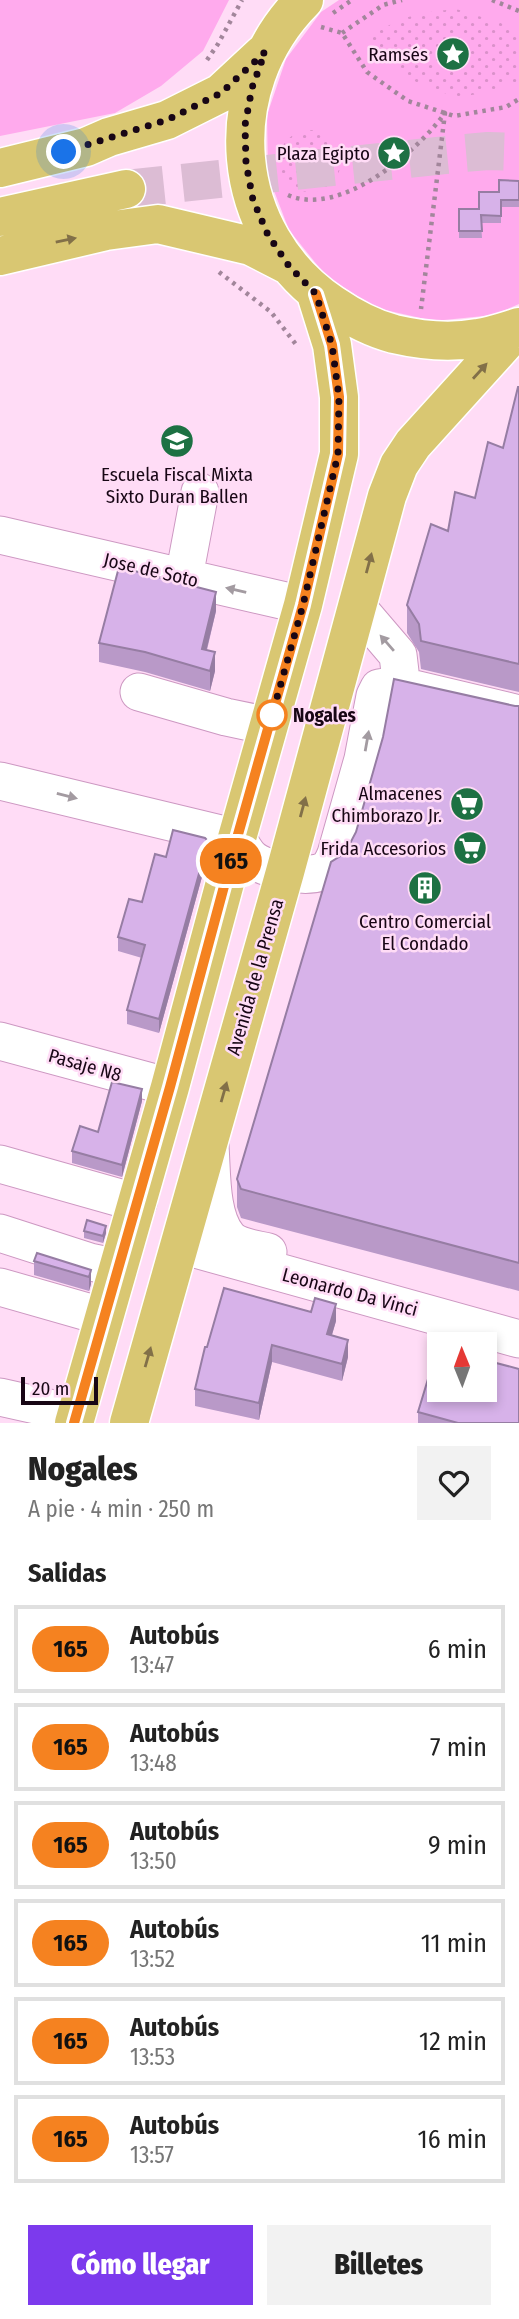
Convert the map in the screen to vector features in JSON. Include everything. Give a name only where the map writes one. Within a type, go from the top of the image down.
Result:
[{"type":"main road","points":[[312,21],[288,16],[265,52],[252,88],[245,125],[246,163],[253,200],[268,235],[289,266],[316,294],[352,318],[392,333],[435,340],[478,338],[519,327]]},
{"type":"main road","points":[[0,168],[86,147],[109,137],[167,120],[221,93],[265,52]]},
{"type":"main road","points":[[0,217],[128,195],[0,229]]},
{"type":"main road","points":[[0,257],[106,231],[158,224],[251,246],[289,266]]},
{"type":"main road","points":[[75,1419],[138,1203],[303,605],[338,454],[339,397],[332,345],[316,294]]},
{"type":"main road","name":"Avenida de la Prensa","points":[[129,1423],[210,1142],[387,496],[399,466],[413,444],[519,327]]},
{"type":"street","points":[[184,577],[200,492]]},
{"type":"street","name":"Jose de Soto","points":[[0,535],[303,605]]},
{"type":"street","points":[[357,607],[398,655],[400,672],[397,685]]},
{"type":"street","points":[[0,781],[237,838],[250,857],[265,866],[308,875],[329,867],[336,854],[363,760],[375,695],[379,688],[397,685],[519,714]]},
{"type":"street","points":[[139,692],[226,717],[269,726]]},
{"type":"street","name":"Pasaje N8","points":[[0,1041],[170,1087]]},
{"type":"street","points":[[210,1142],[214,1200],[228,1237],[239,1244],[307,1262],[326,1286]]},
{"type":"street","points":[[1,1164],[138,1203]]},
{"type":"street","points":[[0,1233],[90,1262],[118,1268]]},
{"type":"street","name":"Leonardo Da Vinci","points":[[181,1245],[519,1339]]},
{"type":"street","points":[[0,1287],[105,1317]]},
{"type":"street","points":[[0,1397],[75,1419]]},
{"type":"path","points":[[312,21],[327,17],[352,0]]},
{"type":"path","points":[[341,33],[383,5],[401,0]]},
{"type":"path","points":[[492,0],[519,11]]},
{"type":"path","points":[[312,21],[341,33],[367,72],[408,101],[454,116],[506,107],[519,100]]},
{"type":"path","points":[[287,204],[283,193],[295,199],[315,200],[331,197],[370,181],[403,159],[432,132],[445,113]]},
{"type":"path","points":[[420,310],[445,113]]},
{"type":"path","points":[[208,266],[220,272],[271,312],[303,355]]},
{"type":"path","points":[[410,308],[428,312]]},
{"type":"shaded area","points":[[0,0],[229,0],[203,51],[161,86],[115,113],[0,136]]},
{"type":"shaded area","name":"Plaza Egipto","points":[[339,0],[519,0],[519,304],[494,315],[434,321],[376,308],[326,276],[289,230],[268,175],[267,115],[286,59],[321,12]]},
{"type":"shaded area","points":[[456,9],[501,23],[519,37],[517,82],[473,95],[448,94],[415,82],[398,71],[382,57],[368,38],[410,16]]},
{"type":"shaded area","points":[[310,130],[322,132],[332,139],[339,149],[339,173],[332,183],[322,190],[310,192],[298,190],[288,183],[281,173],[279,161],[281,149],[288,139],[298,132]]},
{"type":"building","points":[[499,180],[519,181],[519,200],[501,200],[501,216],[481,215],[482,231],[459,231],[459,209],[479,209],[479,192],[499,192]]},
{"type":"building","points":[[518,387],[519,664],[421,641],[419,624],[407,605],[431,524],[448,531],[455,492],[475,498],[488,442],[503,448]]},
{"type":"building","points":[[119,567],[216,592],[202,649],[215,652],[210,671],[145,652],[99,643]]},
{"type":"building","name":"Centro Comercial El Condado","points":[[394,679],[519,706],[519,1263],[241,1189],[237,1179],[331,862],[345,853],[356,832],[383,737]]},
{"type":"building","points":[[173,830],[208,841],[159,1019],[127,1010],[145,945],[118,937],[129,899],[142,902],[155,854],[166,857]]},
{"type":"building","points":[[112,1082],[142,1089],[122,1165],[72,1151],[80,1126],[98,1132]]},
{"type":"building","points":[[87,1220],[106,1226],[103,1236],[84,1231]]},
{"type":"building","points":[[37,1253],[91,1270],[89,1277],[34,1261]]},
{"type":"building","points":[[224,1288],[311,1312],[315,1298],[336,1304],[327,1334],[348,1340],[342,1364],[272,1345],[259,1403],[195,1389]]},
{"type":"building","points":[[497,1363],[519,1369],[519,1423],[458,1423],[418,1412],[427,1382],[427,1402],[497,1402]]},
{"type":"tunnel","points":[[126,189],[465,153],[519,152]]},
{"type":"bus line","name":"165","points":[[74,1423],[303,605],[338,454],[339,397],[332,345],[316,294]]},
{"type":"place","name":"Ramsés","points":[[453,54]]},
{"type":"place","name":"Plaza Egipto","points":[[394,153]]},
{"type":"place","name":"Escuela Fiscal Mixta Sixto Duran Ballen","points":[[177,441]]},
{"type":"place","name":"Nogales","points":[[272,715]]},
{"type":"place","name":"Almacenes Chimborazo Jr.","points":[[467,804]]},
{"type":"place","name":"Frida Accesorios","points":[[470,848]]},
{"type":"place","name":"Centro Comercial El Condado","points":[[425,888]]},
{"type":"route","points":[[64,152],[167,120],[221,93],[265,52],[252,88],[245,125],[246,163],[253,200],[268,235],[289,266],[316,294],[332,345],[339,397],[338,454],[303,605],[269,726],[272,715]]}]
